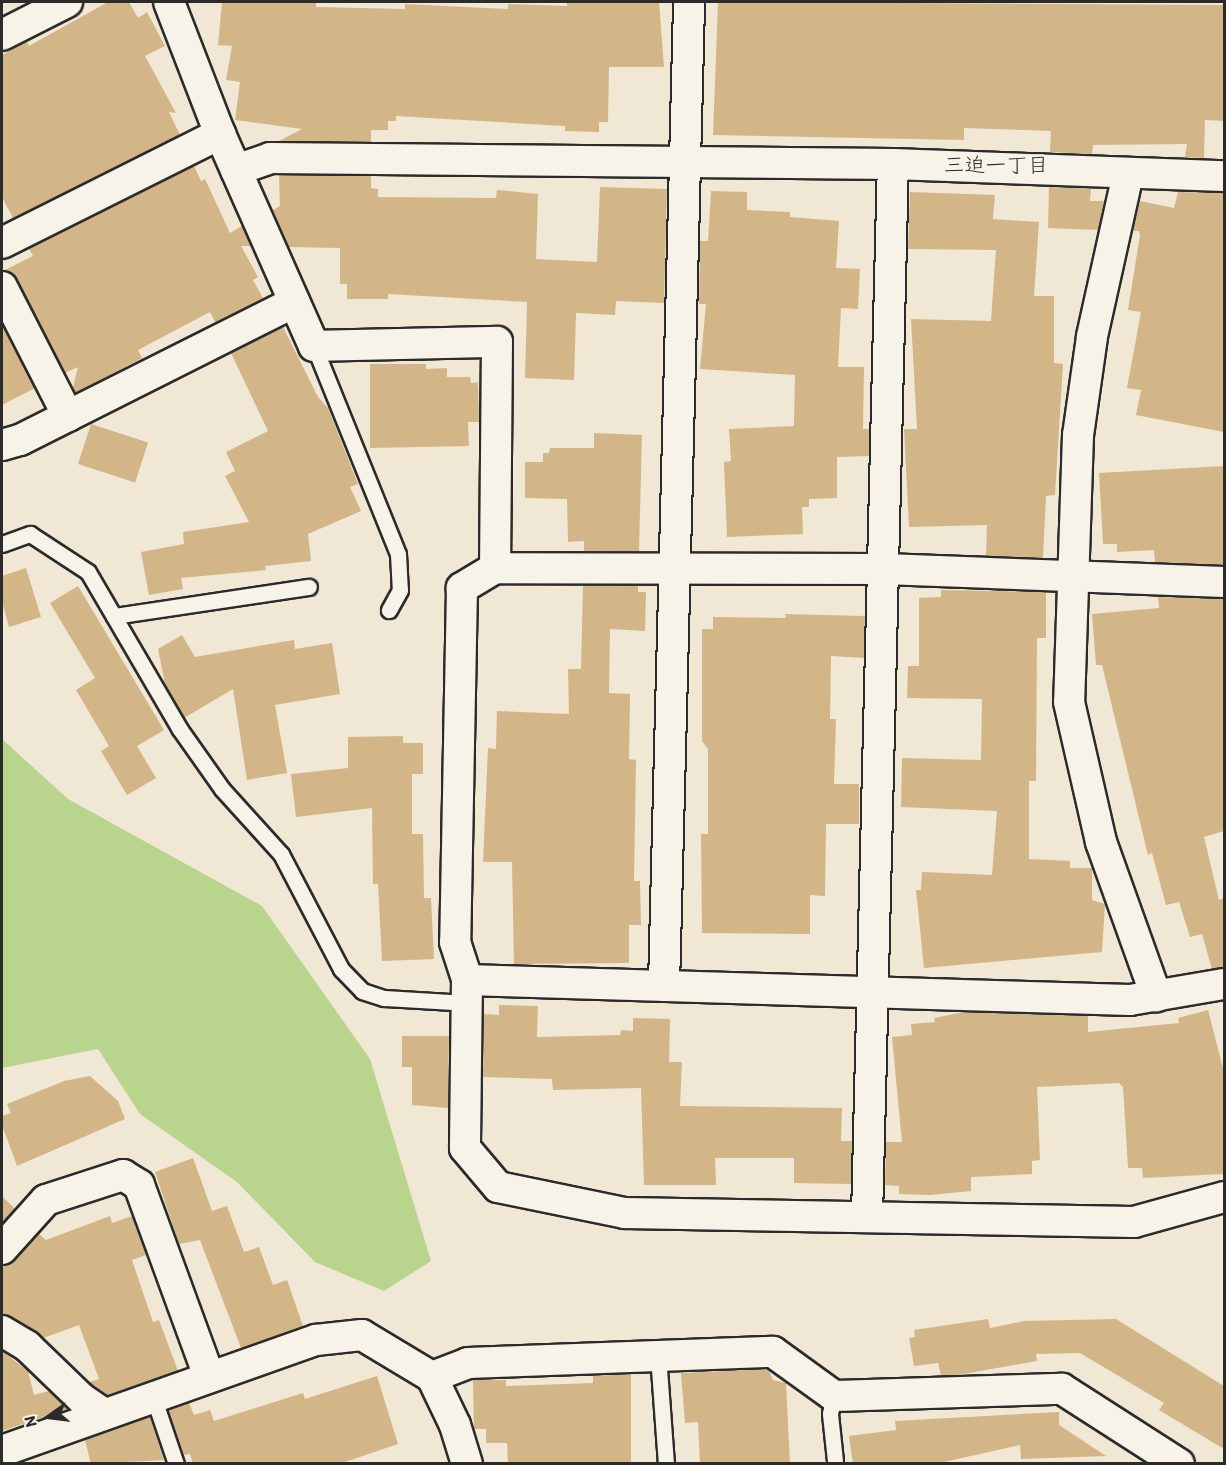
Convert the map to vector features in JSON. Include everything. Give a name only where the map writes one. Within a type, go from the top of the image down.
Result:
[{"type":"street","points":[[2,35],[67,2]]},
{"type":"street","points":[[169,2],[220,134],[314,346],[497,342],[495,568]]},
{"type":"street","points":[[664,986],[689,2]]},
{"type":"street","points":[[2,243],[220,134]]},
{"type":"street","points":[[236,170],[270,158],[894,164],[1224,177]]},
{"type":"street","points":[[867,1217],[894,164]]},
{"type":"street","points":[[1128,174],[1092,337],[1078,435],[1069,702],[1101,842],[1156,996]]},
{"type":"street","points":[[2,287],[68,416]]},
{"type":"street","points":[[2,445],[20,440],[294,302]]},
{"type":"street","points":[[1224,582],[1072,578],[884,569],[495,568],[462,588],[454,942],[467,992],[465,1148],[498,1187],[625,1214],[1134,1222],[1224,1197]]},
{"type":"street","points":[[467,992],[664,986],[1130,1000],[1224,984]]},
{"type":"street","points":[[2,1249],[46,1200],[123,1175],[139,1185],[209,1376]]},
{"type":"street","points":[[2,1331],[27,1346],[82,1399],[103,1413]]},
{"type":"street","points":[[2,1450],[316,1340],[362,1335],[432,1377],[455,1425],[467,1464]]},
{"type":"street","points":[[432,1377],[468,1363],[773,1352],[834,1396],[1062,1389],[1179,1464]]},
{"type":"lane","points":[[314,346],[398,554],[400,590],[389,610]]},
{"type":"lane","points":[[2,544],[30,534],[88,572],[185,736],[222,789],[280,854],[341,969],[362,991],[384,998],[467,992]]},
{"type":"lane","points":[[114,616],[309,587]]},
{"type":"lane","points":[[657,1355],[666,1464]]},
{"type":"lane","points":[[153,1396],[176,1464]]},
{"type":"lane","points":[[834,1396],[830,1414],[835,1461]]},
{"type":"green space","points":[[2,739],[68,799],[262,906],[370,1059],[431,1261],[384,1291],[315,1262],[237,1182],[140,1114],[98,1049],[2,1068]]},
{"type":"building","points":[[108,2],[129,2],[138,18],[147,12],[165,46],[145,56],[176,113],[169,112],[180,135],[13,218],[2,197],[2,55],[27,42],[29,46]]},
{"type":"building","points":[[222,2],[316,3],[316,7],[405,9],[405,4],[508,9],[508,4],[567,6],[567,2],[659,2],[664,67],[609,67],[608,122],[599,122],[599,132],[565,131],[565,126],[396,116],[396,121],[388,121],[388,130],[371,130],[371,142],[279,141],[302,129],[235,120],[240,82],[226,80],[232,46],[218,45]]},
{"type":"building","points":[[718,2],[1224,5],[1224,121],[1205,120],[1204,158],[1185,157],[1187,144],[1093,145],[1092,154],[1050,152],[1051,131],[964,128],[964,140],[713,135]]},
{"type":"building","points":[[194,166],[201,181],[205,179],[230,233],[242,226],[251,246],[241,246],[258,277],[253,280],[263,298],[215,322],[210,312],[138,350],[142,358],[75,393],[73,387],[78,367],[65,373],[17,279],[5,270],[33,256],[29,249]]},
{"type":"building","points":[[279,175],[371,176],[371,188],[378,189],[378,197],[496,198],[497,190],[538,194],[536,259],[597,262],[600,187],[667,189],[664,303],[616,301],[615,315],[576,313],[574,380],[525,378],[527,302],[388,294],[388,299],[347,299],[347,284],[340,284],[340,248],[289,247],[273,210],[280,206]]},
{"type":"building","points":[[1049,187],[1091,188],[1090,201],[1104,201],[1098,230],[1048,228]]},
{"type":"building","points":[[711,191],[747,192],[747,210],[790,212],[790,217],[839,221],[836,268],[860,269],[858,309],[841,308],[838,367],[864,367],[863,429],[869,429],[869,456],[837,457],[837,498],[809,499],[809,507],[802,507],[803,534],[727,537],[724,462],[731,461],[729,429],[794,426],[795,375],[700,369],[706,304],[699,304],[700,241],[708,241]]},
{"type":"building","points":[[910,192],[995,195],[993,219],[1039,222],[1034,296],[1054,296],[1054,363],[1063,364],[1055,495],[1046,496],[1043,558],[986,556],[987,525],[909,527],[904,429],[917,429],[911,319],[991,321],[996,250],[908,249]]},
{"type":"building","points":[[1178,192],[1224,193],[1224,432],[1136,415],[1141,390],[1127,388],[1141,312],[1128,310],[1140,235],[1139,231],[1133,231],[1140,201],[1174,208]]},
{"type":"building","points":[[2,324],[35,388],[2,405]]},
{"type":"building","points":[[283,327],[318,397],[328,408],[358,484],[350,487],[361,511],[308,534],[311,561],[265,566],[266,570],[181,578],[183,589],[149,595],[141,552],[184,544],[183,532],[249,522],[225,476],[235,471],[226,452],[268,431],[231,353]]},
{"type":"building","points":[[370,364],[426,364],[426,369],[447,368],[447,377],[470,377],[471,383],[478,382],[479,422],[468,422],[469,446],[370,448]]},
{"type":"building","points":[[91,424],[148,443],[135,482],[78,464]]},
{"type":"building","points":[[594,433],[642,435],[639,551],[584,551],[584,541],[568,542],[567,499],[525,498],[525,462],[543,462],[543,453],[549,453],[550,448],[594,448]]},
{"type":"building","points":[[1224,466],[1224,565],[1155,562],[1154,550],[1117,552],[1117,544],[1103,544],[1099,473]]},
{"type":"building","points":[[26,568],[41,617],[9,627],[2,601],[2,576]]},
{"type":"building","points":[[583,585],[638,586],[638,592],[646,592],[645,631],[610,629],[609,693],[630,694],[629,759],[636,760],[634,881],[640,881],[641,925],[629,925],[629,963],[514,964],[512,862],[483,862],[488,748],[496,749],[497,711],[569,714],[568,669],[581,669]]},
{"type":"building","points":[[78,586],[164,730],[137,746],[156,778],[127,795],[101,751],[109,746],[76,690],[95,678],[50,603]]},
{"type":"building","points":[[941,590],[1046,592],[1046,638],[1037,638],[1036,781],[1029,781],[1029,859],[1070,861],[1070,868],[1092,868],[1092,900],[1105,904],[1102,952],[924,968],[916,890],[921,890],[922,872],[992,875],[997,811],[901,807],[902,758],[981,760],[982,699],[907,698],[908,666],[919,666],[919,598],[941,597]]},
{"type":"building","points":[[1158,597],[1224,599],[1224,831],[1204,837],[1219,900],[1224,898],[1224,967],[1212,969],[1202,934],[1190,937],[1179,902],[1166,905],[1152,853],[1148,855],[1102,665],[1096,665],[1092,614],[1159,608]]},
{"type":"building","points":[[785,614],[865,616],[864,658],[831,656],[830,719],[836,719],[834,784],[859,784],[859,824],[826,824],[825,896],[810,895],[810,934],[702,933],[701,834],[708,834],[708,749],[702,741],[702,629],[713,629],[713,617],[786,618]]},
{"type":"building","points":[[182,635],[195,657],[294,640],[295,649],[332,643],[340,694],[275,705],[287,773],[247,780],[233,689],[184,718],[165,684],[158,649]]},
{"type":"building","points":[[403,736],[403,743],[423,743],[423,774],[412,774],[412,834],[423,834],[424,898],[431,898],[434,959],[382,961],[378,884],[373,884],[372,808],[296,817],[291,774],[348,768],[348,737]]},
{"type":"building","points":[[499,1005],[538,1006],[537,1037],[620,1035],[621,1030],[633,1031],[633,1018],[670,1019],[669,1062],[682,1062],[680,1106],[842,1108],[841,1141],[852,1141],[851,1184],[794,1183],[794,1158],[715,1158],[716,1185],[644,1185],[641,1088],[553,1090],[552,1079],[483,1077],[484,1014],[499,1015]]},
{"type":"building","points":[[1208,1010],[1224,1072],[1224,1174],[1143,1178],[1142,1168],[1128,1168],[1123,1087],[1119,1083],[1037,1087],[1040,1160],[1032,1161],[1032,1174],[971,1177],[971,1191],[930,1195],[899,1194],[899,1186],[885,1185],[886,1142],[902,1142],[892,1037],[912,1035],[911,1024],[935,1022],[934,1018],[964,1012],[1088,1016],[1088,1032],[1179,1023],[1178,1018]]},
{"type":"building","points":[[402,1036],[449,1036],[448,1108],[412,1105],[412,1067],[402,1067]]},
{"type":"building","points":[[90,1076],[118,1101],[125,1119],[17,1166],[2,1125],[2,1116],[11,1113],[7,1104],[64,1081]]},
{"type":"building","points":[[193,1158],[212,1211],[227,1206],[244,1252],[259,1247],[273,1285],[287,1280],[303,1326],[241,1348],[200,1240],[179,1244],[155,1172]]},
{"type":"building","points":[[2,1196],[15,1209],[2,1224]]},
{"type":"building","points":[[110,1216],[112,1223],[132,1216],[146,1255],[132,1260],[153,1322],[159,1320],[178,1371],[108,1395],[89,1382],[99,1379],[79,1325],[43,1338],[2,1314],[2,1266],[15,1261],[39,1234],[46,1240]]},
{"type":"building","points":[[988,1319],[990,1328],[1024,1321],[1116,1319],[1224,1386],[1224,1449],[1159,1410],[1164,1403],[1080,1353],[1036,1354],[1037,1361],[958,1375],[941,1375],[938,1363],[914,1366],[909,1338],[915,1337],[914,1330]]},
{"type":"building","points":[[2,1351],[28,1371],[34,1395],[49,1391],[68,1409],[2,1431]]},
{"type":"building","points":[[768,1369],[773,1380],[786,1383],[790,1464],[700,1464],[698,1422],[685,1423],[681,1373]]},
{"type":"building","points":[[631,1374],[631,1464],[508,1464],[507,1443],[486,1443],[486,1429],[474,1429],[473,1380],[506,1380],[506,1386],[593,1383],[593,1376]]},
{"type":"building","points":[[377,1376],[398,1444],[339,1464],[193,1464],[190,1454],[183,1455],[168,1411],[189,1403],[194,1415],[210,1410],[214,1421],[303,1393],[305,1399]]},
{"type":"building","points":[[1059,1412],[1059,1425],[1106,1456],[1021,1459],[1020,1445],[935,1464],[853,1464],[849,1436],[896,1430],[895,1421]]},
{"type":"building","points":[[150,1417],[164,1460],[91,1464],[85,1440]]},
{"type":"district","name":"三迫一丁目","points":[[996,165]]}]
